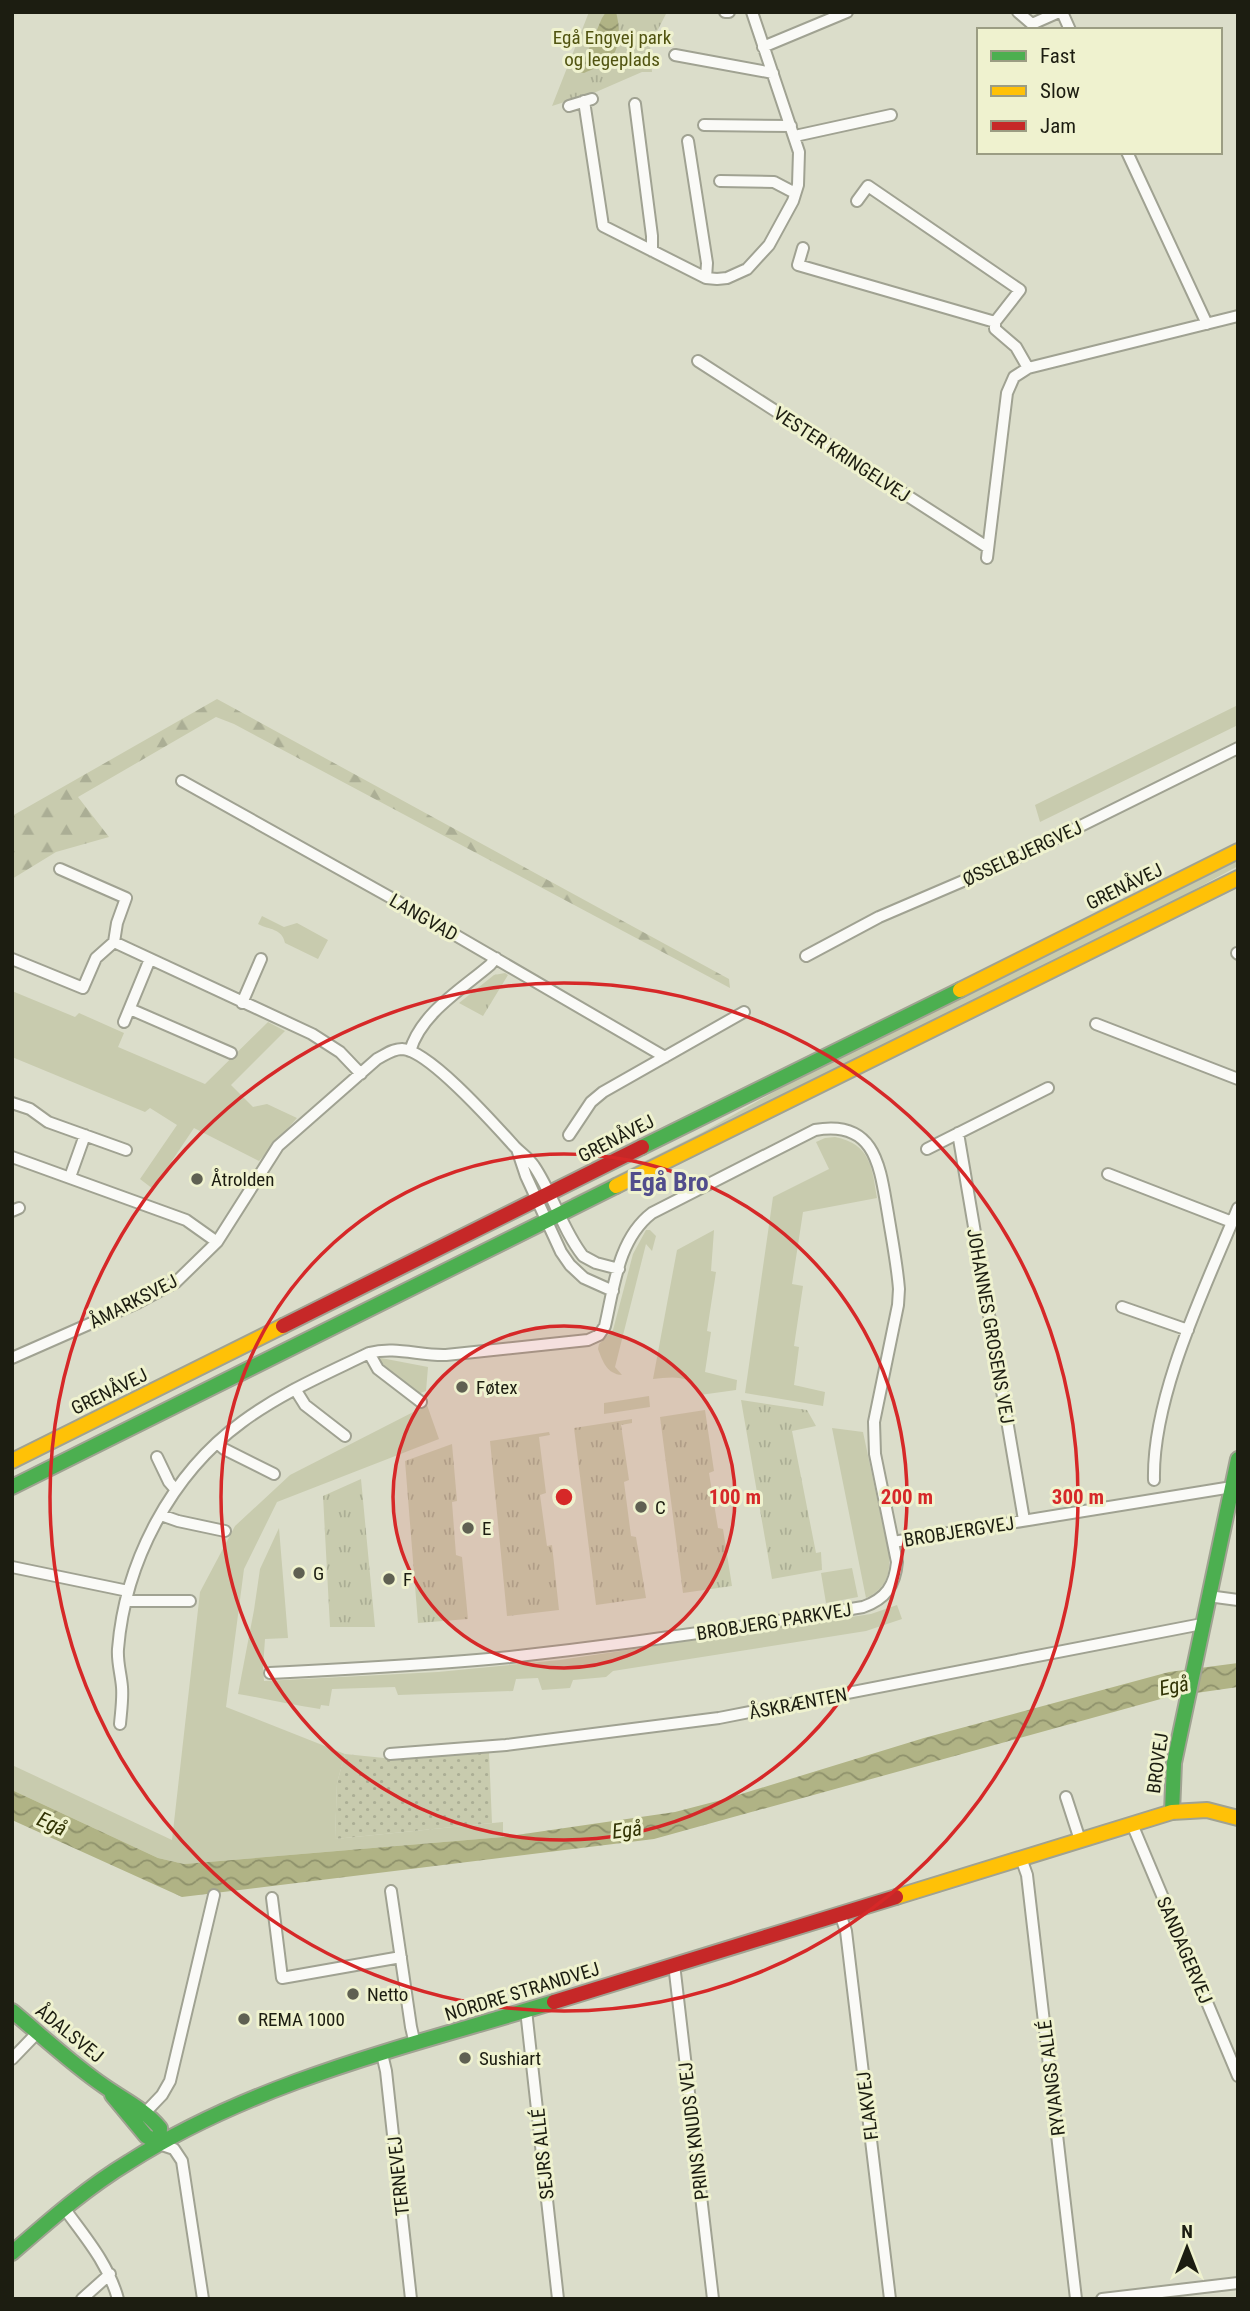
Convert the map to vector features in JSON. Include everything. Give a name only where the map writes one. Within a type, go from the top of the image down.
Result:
[{"type":"main road","name":"GRENÅVEJ","points":[[12,1461],[1238,851]]},
{"type":"main road","points":[[12,1487],[1238,878]]},
{"type":"main road","name":"BROVEJ","points":[[1172,1812],[1174,1763],[1238,1459]]},
{"type":"main road","name":"NORDRE STRANDVEJ","points":[[12,2253],[64,2208],[116,2170],[159,2144],[212,2115],[301,2079],[1172,1812],[1207,1810],[1238,1818]]},
{"type":"main road","name":"ÅDALSVEJ","points":[[12,2011],[104,2086],[126,2098],[141,2118],[156,2122],[160,2129],[159,2144]]},
{"type":"street","points":[[569,106],[588,100],[603,226],[706,278],[727,278],[747,269],[769,245],[782,225],[795,193],[800,169],[793,131],[752,12]]},
{"type":"street","points":[[763,47],[846,12]]},
{"type":"street","points":[[1018,12],[1032,24],[1060,12],[1069,28]]},
{"type":"street","points":[[675,55],[773,73]]},
{"type":"street","points":[[635,104],[652,251]]},
{"type":"street","points":[[704,125],[793,131],[891,115]]},
{"type":"street","points":[[688,141],[707,263],[706,278]]},
{"type":"street","points":[[1128,154],[1207,324]]},
{"type":"street","points":[[720,181],[774,183],[795,193]]},
{"type":"street","points":[[857,201],[868,186],[1020,290],[995,322],[995,329],[1016,347],[1028,368],[1238,316]]},
{"type":"street","points":[[803,248],[798,265],[995,322]]},
{"type":"street","name":"VESTER KRINGELVEJ","points":[[698,361],[987,552],[1007,393],[1014,377],[1028,368]]},
{"type":"street","name":"ØSSELBJERGVEJ","points":[[806,956],[879,917],[1012,860],[1238,748]]},
{"type":"street","name":"LANGVAD","points":[[182,781],[496,958],[665,1057]]},
{"type":"street","points":[[12,959],[83,988],[96,958],[114,942],[117,923],[126,898],[60,869]]},
{"type":"street","points":[[114,942],[327,1042],[361,1074]]},
{"type":"street","points":[[496,958],[426,1020],[415,1035],[410,1051],[433,1066],[491,1118],[516,1148],[554,1218],[583,1256],[619,1269]]},
{"type":"street","points":[[124,1022],[150,959]]},
{"type":"street","points":[[242,1003],[261,959]]},
{"type":"street","points":[[130,1009],[231,1053]]},
{"type":"street","points":[[569,1135],[591,1102],[603,1092],[744,1012]]},
{"type":"street","points":[[1096,1024],[1238,1079]]},
{"type":"street","name":"ÅMARKSVEJ","points":[[12,1358],[137,1303],[176,1282],[218,1242],[278,1146],[391,1051],[410,1051]]},
{"type":"street","points":[[927,1149],[1048,1088]]},
{"type":"street","points":[[12,1103],[30,1109],[48,1122],[126,1150]]},
{"type":"street","name":"BROBJERG PARKVEJ","points":[[120,1724],[122,1689],[117,1653],[127,1596],[145,1544],[176,1490],[217,1443],[244,1420],[295,1389],[369,1353],[384,1349],[433,1356],[588,1340],[598,1335],[605,1326],[626,1244],[635,1230],[652,1213],[815,1130],[838,1129],[850,1132],[869,1146],[880,1166],[899,1289],[874,1422],[875,1454],[897,1562],[896,1576],[890,1589],[880,1599],[866,1606],[685,1636],[527,1655],[270,1673]]},
{"type":"street","name":"JOHANNES GROSENS VEJ","points":[[958,1133],[1024,1520]]},
{"type":"street","points":[[69,1177],[85,1135]]},
{"type":"street","points":[[12,1157],[186,1220],[218,1242]]},
{"type":"street","points":[[1108,1174],[1232,1222]]},
{"type":"street","points":[[1153,1480],[1158,1430],[1169,1389],[1188,1330],[1238,1208]]},
{"type":"street","points":[[554,1218],[561,1252],[570,1265],[584,1278],[613,1291]]},
{"type":"street","points":[[1122,1307],[1188,1330]]},
{"type":"street","points":[[369,1353],[378,1369],[421,1402]]},
{"type":"street","points":[[295,1389],[305,1405],[345,1436]]},
{"type":"street","points":[[217,1443],[274,1474]]},
{"type":"street","points":[[157,1457],[176,1490]]},
{"type":"street","name":"BROBJERGVEJ","points":[[893,1542],[1232,1487]]},
{"type":"street","points":[[161,1515],[225,1531]]},
{"type":"street","points":[[12,1567],[127,1596],[190,1601]]},
{"type":"street","points":[[1208,1596],[1238,1600]]},
{"type":"street","name":"ÅSKRÆNTEN","points":[[390,1754],[506,1745],[719,1718],[1202,1624]]},
{"type":"street","points":[[1066,1797],[1080,1840]]},
{"type":"street","name":"SANDAGERVEJ","points":[[1132,1824],[1238,2076]]},
{"type":"street","name":"RYVANGS ALLÉ","points":[[1021,1858],[1027,1875],[1076,2299]]},
{"type":"street","points":[[391,1891],[415,2044]]},
{"type":"street","points":[[141,2118],[162,2095],[170,2081],[214,1895]]},
{"type":"street","points":[[272,1898],[282,1978],[401,1957]]},
{"type":"street","name":"FLAKVEJ","points":[[840,1914],[846,1931],[890,2299]]},
{"type":"street","name":"PRINS KNUDS VEJ","points":[[674,1964],[713,2299]]},
{"type":"street","name":"SEJRS ALLÉ","points":[[526,2010],[558,2299]]},
{"type":"street","points":[[12,2059],[38,2032]]},
{"type":"street","name":"TERNEVEJ","points":[[382,2054],[411,2299]]},
{"type":"street","points":[[159,2144],[174,2150],[181,2161],[203,2299]]},
{"type":"street","points":[[64,2208],[97,2250],[110,2274],[118,2299]]},
{"type":"street","points":[[82,2299],[110,2274]]},
{"type":"street","points":[[1102,2299],[1238,2283]]},
{"type":"green space","name":"Egå Engvej park og legeplads","points":[[589,12],[667,12],[650,45],[652,72],[642,72],[596,92],[552,106]]},
{"type":"green space","points":[[217,699],[729,979],[730,988],[234,724],[216,717],[78,797],[109,837],[56,852],[12,879],[12,816]]},
{"type":"green space","points":[[1238,705],[1238,725],[1040,822],[1035,805]]},
{"type":"green space","points":[[1238,859],[1238,866],[1172,902],[573,1201],[571,1198],[703,1132],[825,1063]]},
{"type":"green space","points":[[262,916],[284,927],[297,923],[328,940],[318,959],[285,943],[278,932],[258,924]]},
{"type":"green space","points":[[494,975],[508,975],[483,1016],[459,1003]]},
{"type":"green space","points":[[12,991],[75,1017],[79,1013],[124,1033],[118,1047],[205,1084],[268,1022],[285,1031],[231,1085],[253,1107],[267,1104],[297,1118],[259,1161],[194,1128],[153,1189],[140,1179],[177,1125],[150,1108],[145,1112],[12,1057]]},
{"type":"green space","points":[[835,1137],[847,1140],[863,1151],[871,1167],[877,1198],[803,1212],[792,1284],[803,1286],[794,1346],[799,1347],[794,1385],[825,1392],[823,1406],[745,1393],[773,1197],[829,1169],[816,1142]]},
{"type":"green space","points":[[646,1230],[656,1236],[652,1251],[646,1244],[615,1367],[622,1375],[609,1370],[598,1349],[599,1344],[613,1330],[633,1254]]},
{"type":"green space","points":[[714,1230],[711,1271],[716,1272],[707,1331],[711,1332],[705,1372],[737,1380],[736,1390],[700,1395],[697,1386],[686,1379],[653,1379],[677,1250]]},
{"type":"green space","points":[[381,1358],[428,1367],[426,1391],[418,1394],[378,1360]]},
{"type":"green space","points":[[649,1396],[650,1407],[604,1414],[604,1403]]},
{"type":"green space","points":[[741,1400],[807,1410],[816,1426],[792,1431],[816,1553],[821,1552],[822,1570],[772,1579]]},
{"type":"green space","points":[[427,1405],[439,1439],[277,1502],[244,1569],[226,1707],[345,1754],[337,1783],[335,1839],[503,1822],[503,1837],[184,1864],[158,1858],[12,1790],[12,1765],[172,1840],[200,1592],[235,1526],[290,1475]]},
{"type":"green space","points":[[705,1410],[714,1471],[709,1473],[718,1528],[723,1529],[732,1586],[683,1593],[660,1417]]},
{"type":"green space","points":[[632,1419],[632,1423],[621,1425],[629,1480],[624,1482],[631,1536],[636,1537],[646,1598],[596,1605],[574,1428]]},
{"type":"green space","points":[[832,1428],[863,1432],[889,1555],[889,1569],[885,1581],[877,1591],[866,1598]]},
{"type":"green space","points":[[549,1432],[550,1435],[539,1437],[546,1493],[540,1495],[547,1546],[552,1545],[559,1610],[507,1616],[490,1441]]},
{"type":"green space","points":[[452,1444],[457,1501],[452,1502],[456,1555],[462,1557],[468,1619],[418,1623],[405,1461]]},
{"type":"green space","points":[[361,1479],[375,1627],[330,1627],[323,1496]]},
{"type":"green space","points":[[279,1528],[288,1638],[265,1639],[264,1681],[438,1672],[560,1660],[871,1614],[897,1605],[902,1619],[866,1631],[613,1671],[606,1677],[573,1680],[570,1688],[542,1690],[538,1678],[516,1679],[513,1691],[398,1695],[395,1687],[332,1689],[329,1706],[321,1705],[320,1709],[238,1694],[260,1569]]},
{"type":"green space","points":[[852,1568],[858,1597],[826,1603],[821,1573]]},
{"type":"green space","points":[[489,1753],[492,1823],[335,1839],[337,1783],[345,1754],[394,1759]]},
{"type":"water","points":[[606,12],[616,12],[619,31],[616,50],[604,64],[584,73],[579,72],[602,18]]},
{"type":"water","name":"Egå","points":[[1238,1663],[1238,1687],[1168,1697],[654,1839],[182,1897],[12,1820],[12,1790],[158,1858],[184,1864],[503,1837],[675,1812],[924,1738],[1169,1672]]},
{"type":"traffic: fast","points":[[642,1147],[960,990]]},
{"type":"traffic: fast","points":[[12,1487],[616,1186]]},
{"type":"traffic: fast","points":[[1172,1812],[1174,1763],[1238,1459]]},
{"type":"traffic: fast","points":[[12,2253],[113,2172],[178,2133],[282,2087],[336,2068],[554,2002]]},
{"type":"traffic: fast","points":[[12,2011],[81,2069],[147,2115],[160,2128],[159,2144]]},
{"type":"traffic: fast","points":[[112,2095],[146,2136],[159,2144]]},
{"type":"traffic: slow","points":[[960,990],[1238,851]]},
{"type":"traffic: slow","points":[[616,1186],[1238,878]]},
{"type":"traffic: slow","points":[[12,1461],[283,1326]]},
{"type":"traffic: slow","points":[[896,1897],[1172,1812],[1207,1810],[1238,1818]]},
{"type":"traffic: jam","points":[[283,1326],[642,1147]]},
{"type":"traffic: jam","points":[[554,2002],[896,1897]]},
{"type":"place","name":"Åtrolden","points":[[197,1179]]},
{"type":"place","name":"Føtex","points":[[462,1387]]},
{"type":"place","name":"C","points":[[641,1507]]},
{"type":"place","name":"E","points":[[468,1528]]},
{"type":"place","name":"G","points":[[299,1573]]},
{"type":"place","name":"F","points":[[389,1579]]},
{"type":"place","name":"Netto","points":[[353,1994]]},
{"type":"place","name":"REMA 1000","points":[[244,2019]]},
{"type":"place","name":"Sushiart","points":[[465,2058]]},
{"type":"district","name":"Egå Bro","points":[[669,1182]]}]
